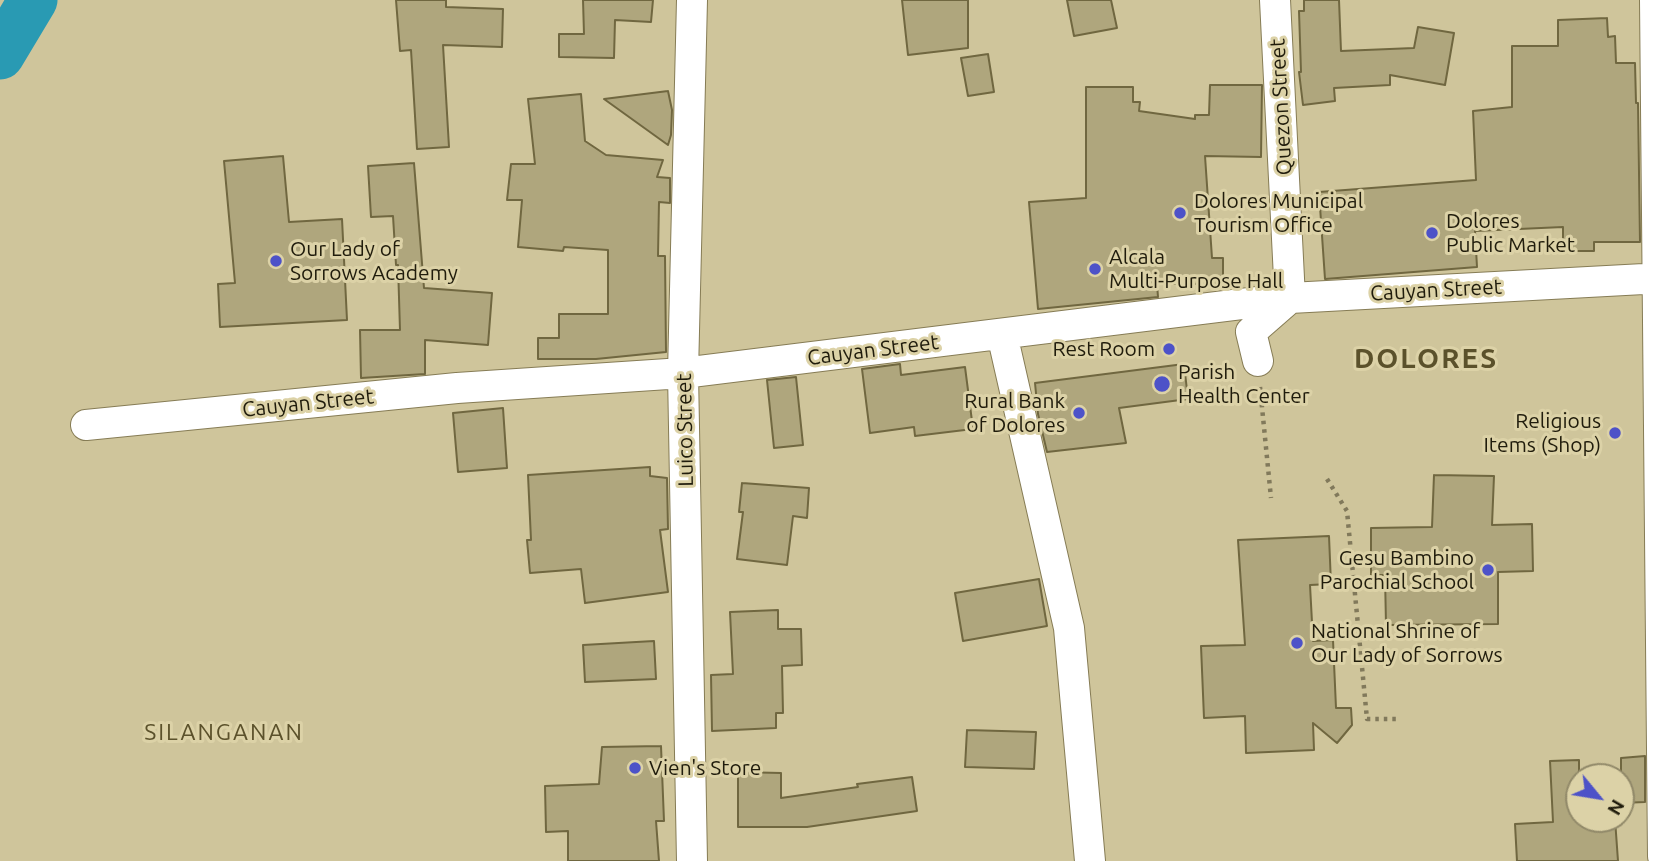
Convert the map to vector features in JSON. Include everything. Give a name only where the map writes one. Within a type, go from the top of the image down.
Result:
[{"type":"street","name":"Luico Street","points":[[692,0],[683,373],[692,861]]},
{"type":"street","name":"Quezon Street","points":[[1275,0],[1290,298]]},
{"type":"street","points":[[1655,0],[1661,279],[1657,396],[1663,856]]},
{"type":"street","name":"Cauyan Street","points":[[86,425],[457,388],[683,373],[1290,298],[1661,279]]},
{"type":"street","points":[[1258,362],[1251,332],[1290,298]]},
{"type":"street","points":[[1002,334],[1069,628],[1090,861]]},
{"type":"path","points":[[1258,362],[1270,498]]},
{"type":"path","points":[[1327,479],[1347,511],[1367,719],[1399,719]]},
{"type":"building","points":[[396,0],[446,0],[446,7],[503,9],[502,47],[443,45],[449,147],[417,149],[411,50],[400,51]]},
{"type":"building","points":[[583,0],[653,0],[651,22],[615,20],[614,58],[559,57],[559,34],[584,34]]},
{"type":"building","points":[[902,0],[968,0],[968,48],[908,55]]},
{"type":"building","points":[[1067,0],[1111,0],[1117,28],[1074,36]]},
{"type":"building","points":[[1304,0],[1339,0],[1341,51],[1414,48],[1418,27],[1454,33],[1445,85],[1390,75],[1390,85],[1334,88],[1335,101],[1303,105],[1299,72],[1299,11],[1304,11]]},
{"type":"building","points":[[1607,18],[1608,37],[1615,36],[1616,63],[1635,63],[1640,242],[1594,242],[1594,251],[1563,251],[1563,227],[1475,231],[1477,267],[1325,279],[1319,192],[1476,180],[1473,111],[1512,107],[1512,46],[1558,46],[1558,20]]},
{"type":"building","points":[[988,54],[994,92],[968,96],[961,58]]},
{"type":"building","points":[[1210,85],[1262,85],[1261,157],[1205,156],[1212,258],[1223,258],[1223,284],[1157,284],[1158,297],[1038,309],[1029,202],[1086,198],[1086,87],[1133,87],[1133,102],[1140,102],[1139,111],[1195,119],[1195,115],[1209,115]]},
{"type":"building","points":[[668,91],[672,110],[668,145],[604,99]]},
{"type":"building","points":[[581,94],[585,141],[606,155],[663,160],[657,177],[670,178],[670,203],[659,202],[658,256],[665,256],[666,352],[596,359],[538,359],[538,338],[559,338],[559,314],[608,314],[608,250],[564,247],[563,251],[518,247],[522,200],[507,200],[511,164],[535,164],[528,99]]},
{"type":"building","points":[[283,156],[289,222],[342,219],[347,320],[220,327],[218,284],[235,283],[224,161]]},
{"type":"building","points":[[414,163],[424,288],[492,293],[488,345],[425,340],[425,374],[361,378],[360,330],[400,330],[393,216],[371,217],[368,166]]},
{"type":"building","points":[[900,364],[901,375],[965,367],[973,429],[915,436],[914,427],[870,433],[862,369]]},
{"type":"building","name":"Rural Bank of Dolores","points":[[1184,364],[1188,399],[1119,408],[1126,443],[1047,452],[1038,414],[1035,383]]},
{"type":"building","points":[[796,377],[803,445],[774,448],[767,380]]},
{"type":"building","points":[[503,408],[507,468],[458,472],[453,413]]},
{"type":"building","points":[[650,467],[650,476],[667,478],[668,529],[660,530],[668,592],[585,603],[581,569],[530,573],[527,540],[531,540],[528,475]]},
{"type":"building","points":[[1434,475],[1494,476],[1492,525],[1532,524],[1533,571],[1498,572],[1498,624],[1386,625],[1385,575],[1371,575],[1371,528],[1432,527]]},
{"type":"building","points":[[742,483],[809,488],[807,518],[793,516],[787,565],[737,559],[743,512],[739,512]]},
{"type":"building","name":"National Shrine of Our Lady of Sorrows","points":[[1329,536],[1331,584],[1310,585],[1313,641],[1333,640],[1336,708],[1351,708],[1352,725],[1337,743],[1313,723],[1314,750],[1246,753],[1245,716],[1204,718],[1201,646],[1245,645],[1238,540]]},
{"type":"building","points":[[1039,579],[1047,626],[963,641],[955,593]]},
{"type":"building","points":[[778,610],[778,629],[801,629],[802,665],[782,666],[783,713],[776,713],[776,728],[712,731],[711,675],[733,674],[730,612]]},
{"type":"building","points":[[654,641],[656,679],[585,682],[583,645]]},
{"type":"building","points":[[967,730],[1036,732],[1034,769],[965,767]]},
{"type":"building","points":[[661,746],[664,821],[656,821],[659,861],[568,861],[568,831],[546,832],[545,786],[599,784],[602,747]]},
{"type":"building","points":[[1645,756],[1645,802],[1635,802],[1635,763],[1621,763],[1621,758]]},
{"type":"building","points":[[1579,760],[1579,763],[1565,763],[1565,833],[1616,833],[1618,861],[1517,861],[1515,824],[1553,822],[1550,761]]},
{"type":"building","points":[[738,772],[781,773],[781,798],[912,777],[917,811],[807,827],[738,827]]},
{"type":"waterway","points":[[0,55],[33,0]]},
{"type":"place","name":"Dolores Municipal Tourism Office","points":[[1180,213]]},
{"type":"place","name":"Dolores Public Market","points":[[1432,233]]},
{"type":"place","name":"Our Lady of Sorrows Academy","points":[[276,261]]},
{"type":"place","name":"Alcala Multi-Purpose Hall","points":[[1095,269]]},
{"type":"place","name":"Rest Room","points":[[1169,349]]},
{"type":"place","name":"Parish Health Center","points":[[1162,384]]},
{"type":"place","name":"Rural Bank of Dolores","points":[[1079,413]]},
{"type":"place","name":"Religious Items (Shop)","points":[[1615,433]]},
{"type":"place","name":"Gesu Bambino Parochial School","points":[[1488,570]]},
{"type":"place","name":"National Shrine of Our Lady of Sorrows","points":[[1297,643]]},
{"type":"place","name":"Vien's Store","points":[[635,768]]},
{"type":"district","name":"DOLORES","points":[[1426,359]]},
{"type":"district","name":"SILANGANAN","points":[[224,732]]}]
